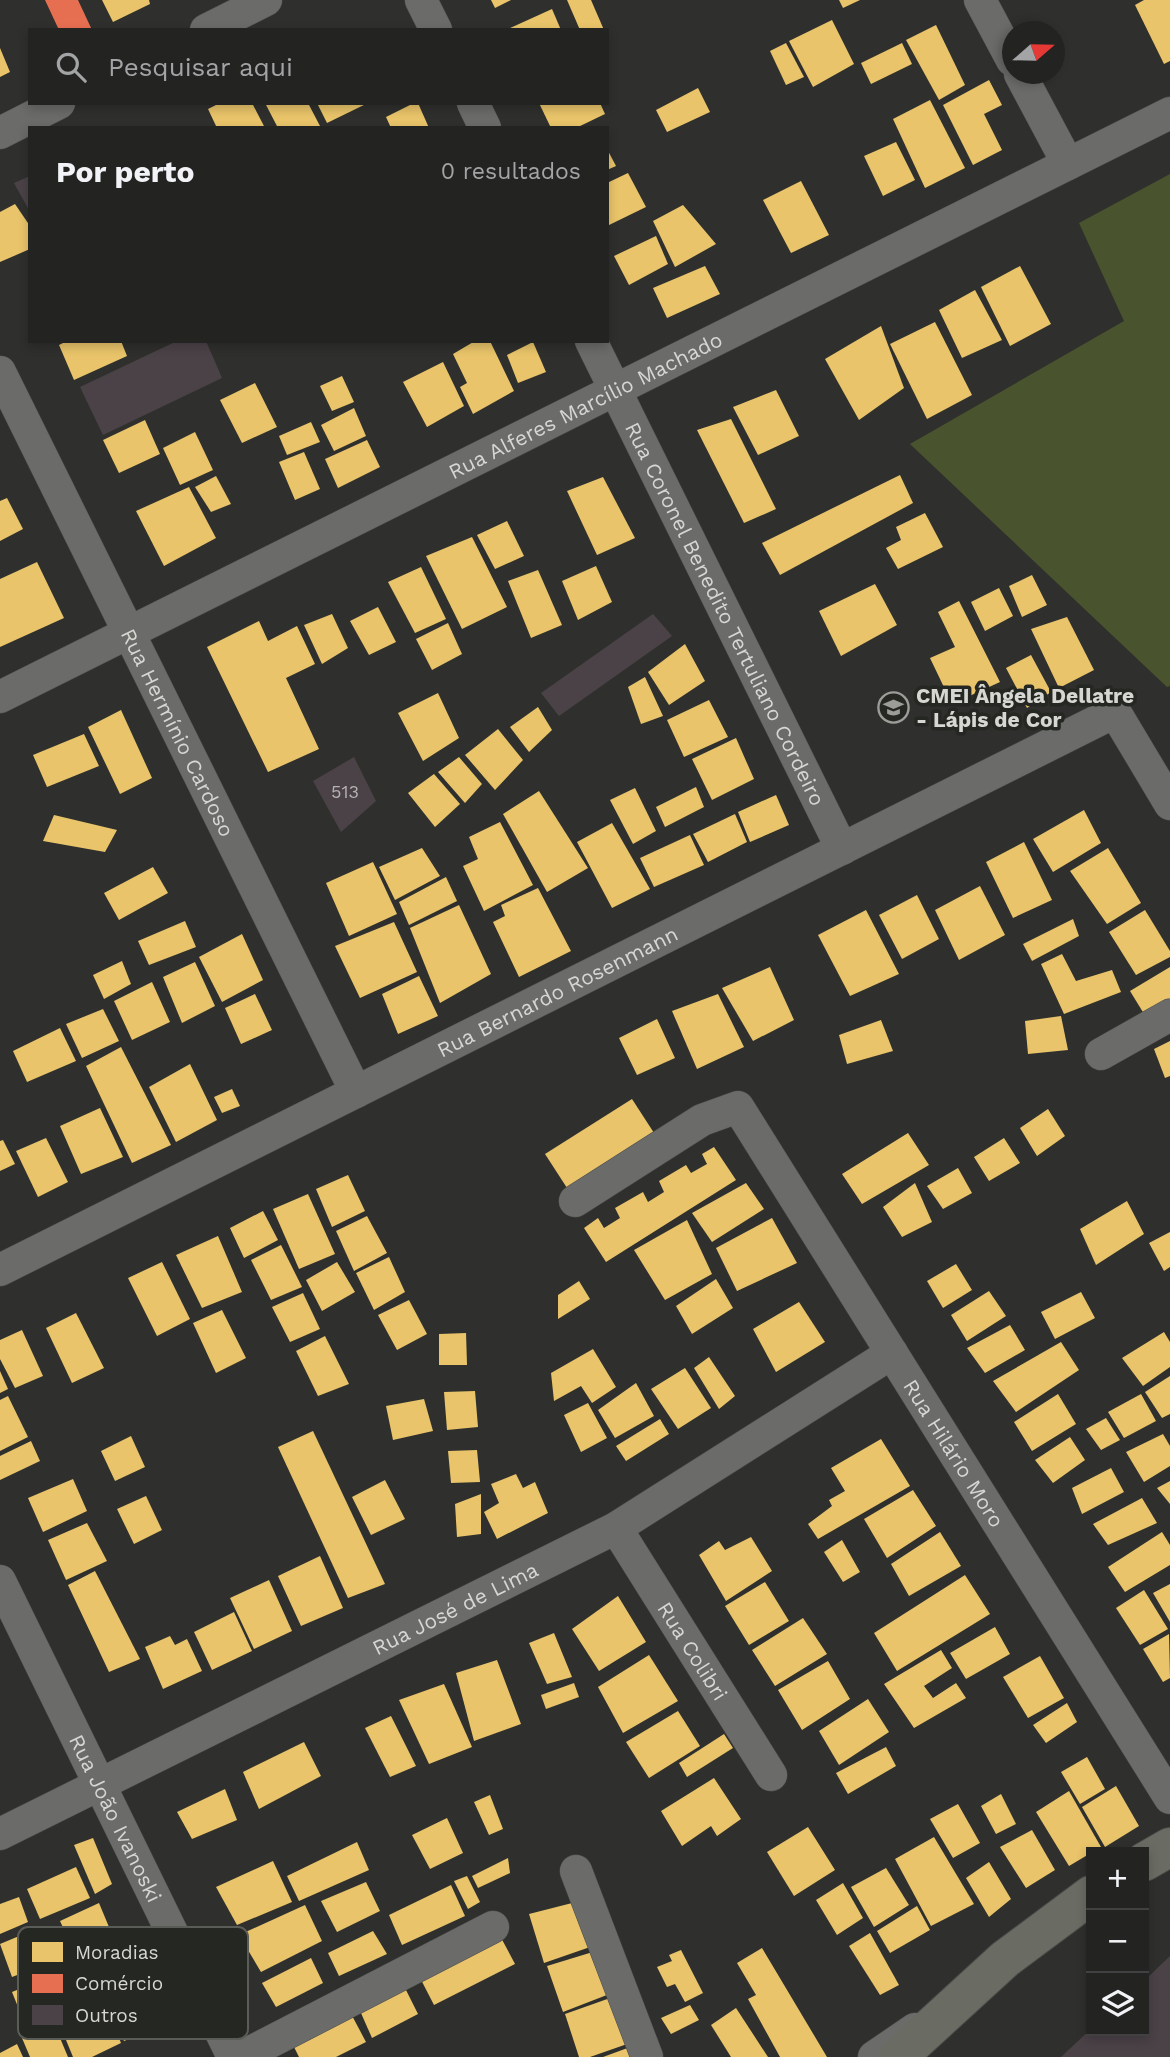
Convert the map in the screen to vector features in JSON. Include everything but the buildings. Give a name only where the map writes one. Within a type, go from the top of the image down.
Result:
[{"type":"main road","points":[[1149,1860],[1170,1847]]},
{"type":"main road","points":[[898,2057],[954,2003],[1051,1922],[1086,1898]]},
{"type":"street","points":[[210,28],[266,0]]},
{"type":"street","points":[[421,0],[435,28]]},
{"type":"street","points":[[980,0],[1002,40]]},
{"type":"street","points":[[1025,84],[1069,164]]},
{"type":"street","points":[[0,133],[55,105]]},
{"type":"street","points":[[473,105],[484,126]]},
{"type":"street","name":"Rua Alferes Marcílio Machado","points":[[0,697],[1170,113]]},
{"type":"street","name":"Rua Coronel Benedito Tertuliano Cordeiro","points":[[592,343],[842,849]]},
{"type":"street","name":"Rua Hermínio Cardoso","points":[[0,372],[356,1092]]},
{"type":"street","name":"Rua Bernardo Rosenmann","points":[[0,1270],[1115,712],[1170,804]]},
{"type":"street","points":[[1101,1054],[1170,1015]]},
{"type":"street","name":"Rua Hilário Moro","points":[[575,1201],[702,1120],[738,1107],[1170,1798]]},
{"type":"street","name":"Rua José de Lima","points":[[0,1834],[616,1528],[892,1353]]},
{"type":"street","name":"Rua Colibri","points":[[616,1528],[771,1775]]},
{"type":"street","name":"Rua João Ivanoski","points":[[0,1581],[170,1927]]},
{"type":"street","points":[[576,1871],[647,2057]]},
{"type":"street","points":[[241,2057],[493,1927]]},
{"type":"street","points":[[874,2057],[954,2003]]},
{"type":"street","name":"Rua João Ivanoski","points":[[224,2039],[233,2057]]},
{"type":"green space","points":[[1170,174],[1170,686],[1167,687],[910,444],[1124,321],[1079,223]]},
{"type":"place","name":"CMEI Ângela Dellatre - Lápis de Cor","points":[[893,707]]}]
